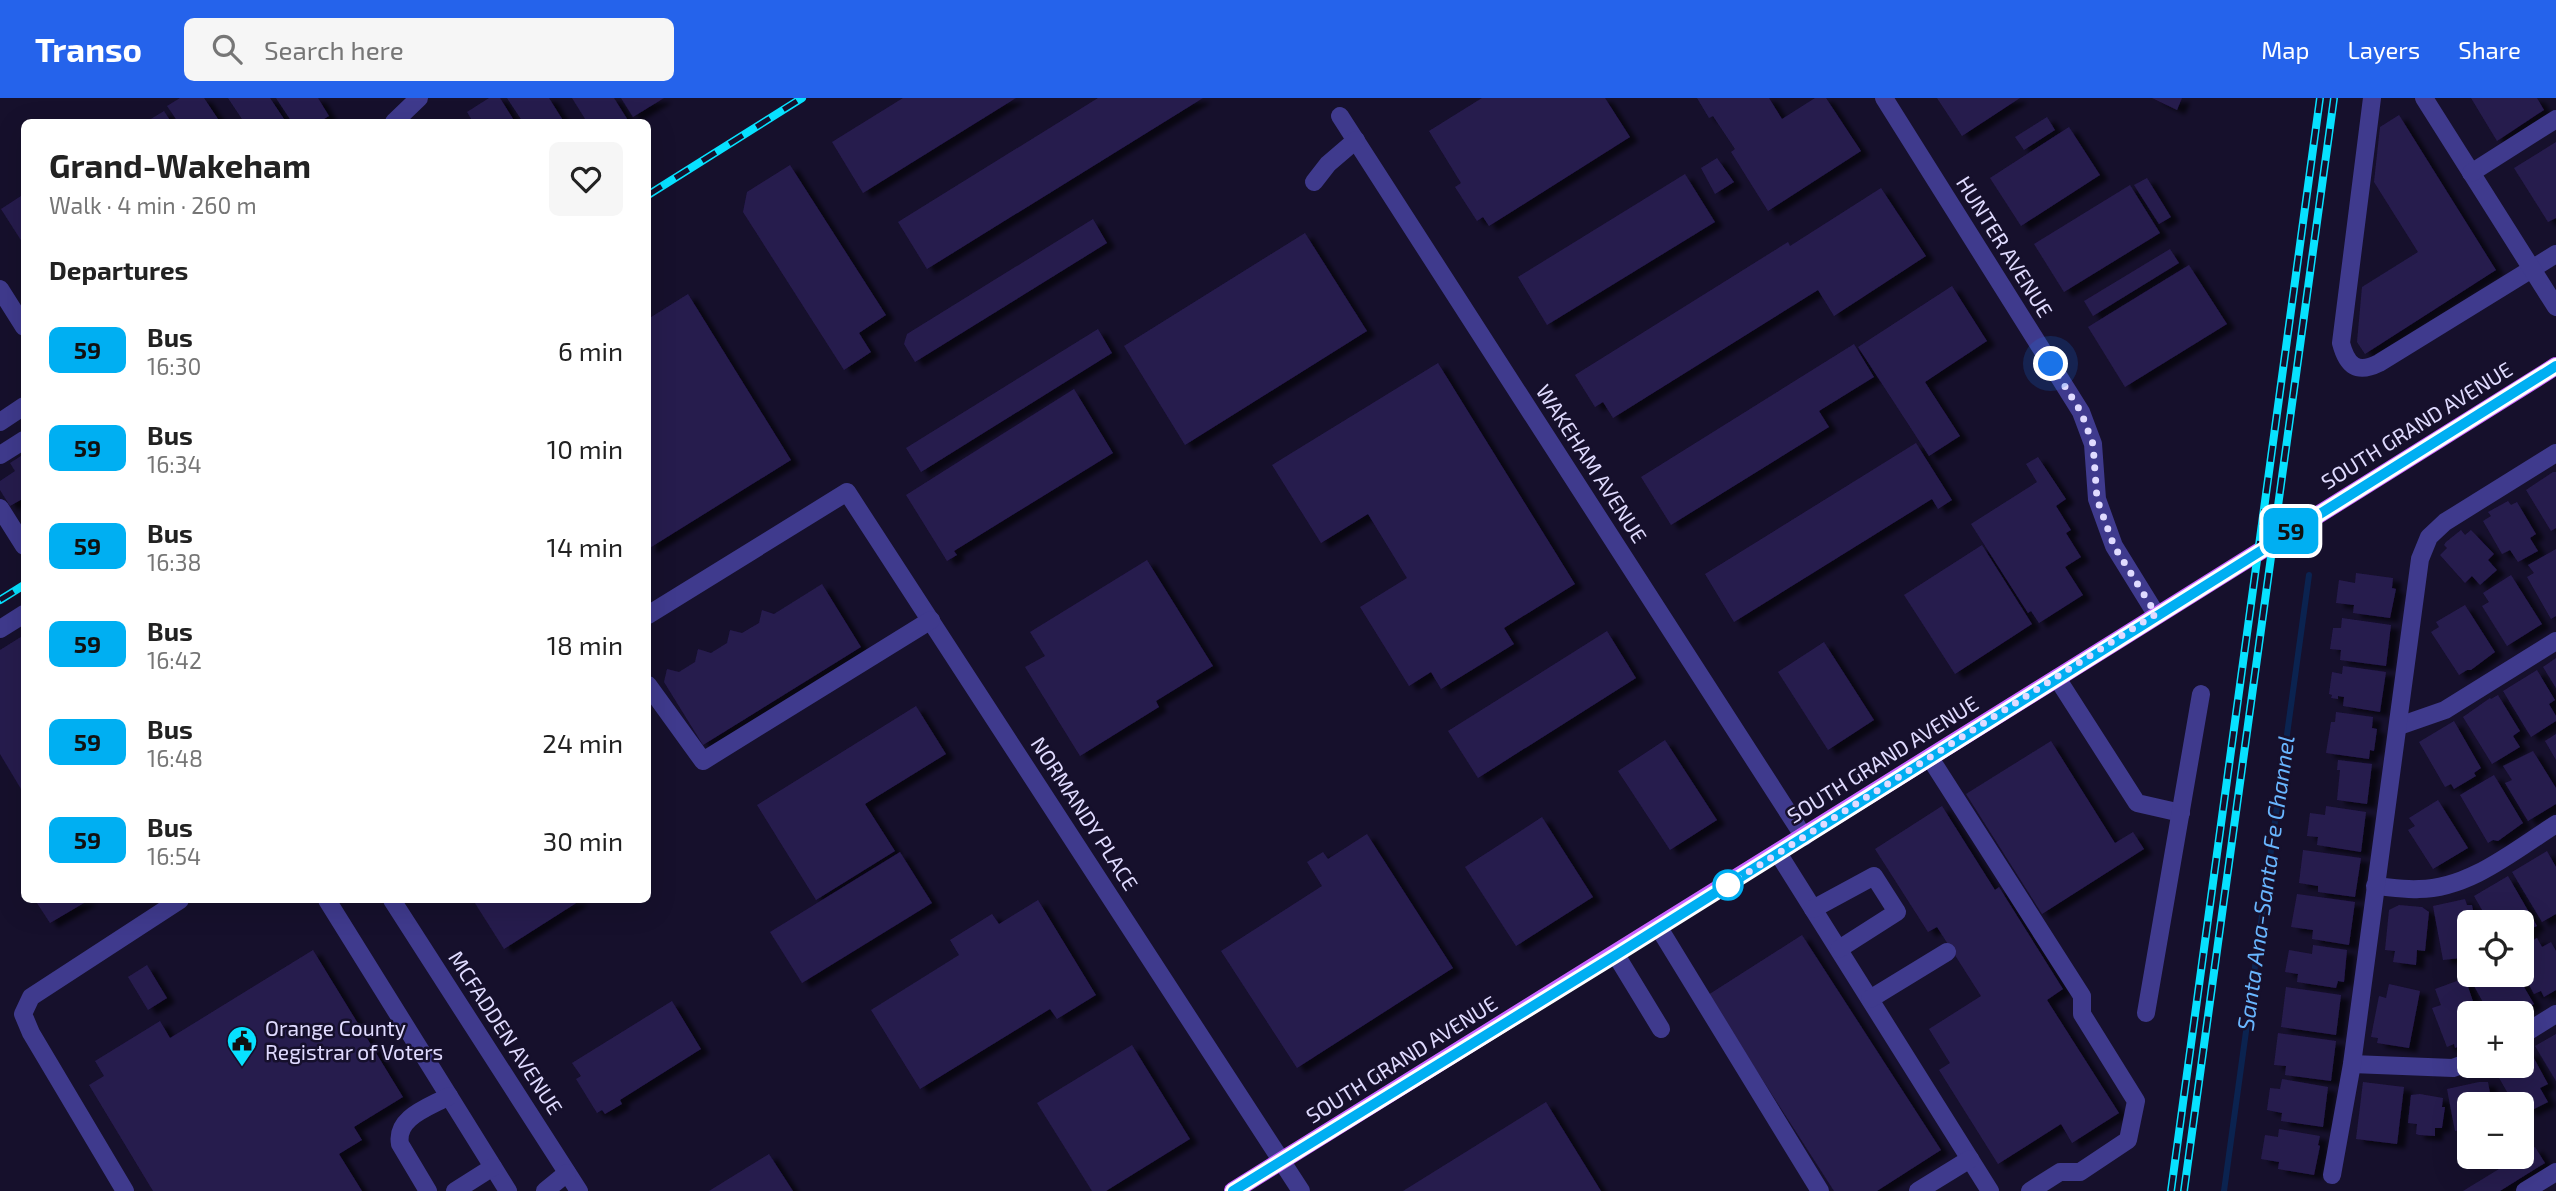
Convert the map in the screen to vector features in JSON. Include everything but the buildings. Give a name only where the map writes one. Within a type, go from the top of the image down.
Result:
[{"type":"main road","name":"SOUTH GRAND AVENUE","points":[[1233,1191],[1616,955],[2156,614],[2556,366]]},
{"type":"street","points":[[397,119],[419,98]]},
{"type":"street","name":"HUNTER AVENUE","points":[[1884,98],[2081,412],[2093,444],[2097,499],[2114,546],[2156,614]]},
{"type":"street","points":[[2372,98],[2341,343],[2344,355],[2353,366],[2362,369],[2379,363],[2556,254]]},
{"type":"street","points":[[2424,98],[2556,307]]},
{"type":"street","name":"WAKEHAM AVENUE","points":[[1340,116],[1804,837]]},
{"type":"street","points":[[2471,173],[2556,119]]},
{"type":"street","points":[[1314,182],[1328,164],[1356,140]]},
{"type":"street","points":[[0,289],[21,322]]},
{"type":"street","points":[[0,422],[21,408]]},
{"type":"street","points":[[0,455],[21,442]]},
{"type":"street","points":[[2332,1175],[2352,1064],[2420,559],[2429,537],[2445,522],[2556,453]]},
{"type":"street","name":"NORMANDY PLACE","points":[[651,613],[847,492],[1301,1191]]},
{"type":"street","points":[[0,508],[21,541]]},
{"type":"street","points":[[0,629],[21,616]]},
{"type":"street","points":[[651,689],[703,761],[931,620]]},
{"type":"street","points":[[2399,726],[2445,710],[2556,640]]},
{"type":"street","points":[[2057,678],[2137,803],[2181,813]]},
{"type":"street","points":[[2146,1013],[2201,694]]},
{"type":"street","points":[[1930,758],[2082,996],[2082,1014],[2136,1101],[2129,1140],[2080,1172],[2060,1172],[2030,1191]]},
{"type":"street","points":[[2375,886],[2420,890],[2456,883],[2497,862],[2556,824]]},
{"type":"street","points":[[1778,853],[1990,1191]]},
{"type":"street","points":[[1813,909],[1874,876],[1898,912],[1839,949]]},
{"type":"street","points":[[125,1191],[31,1033],[23,1014],[31,997],[175,903]]},
{"type":"street","points":[[329,903],[508,1191]]},
{"type":"street","name":"MCFADDEN AVENUE","points":[[394,903],[579,1191]]},
{"type":"street","points":[[1659,928],[1820,1191]]},
{"type":"street","points":[[1870,999],[1948,952]]},
{"type":"street","points":[[1616,955],[1661,1029]]},
{"type":"street","points":[[2534,1028],[2556,1014]]},
{"type":"street","points":[[2352,1064],[2457,1066]]},
{"type":"street","points":[[428,1191],[398,1136],[400,1127],[406,1121],[449,1096]]},
{"type":"street","points":[[1917,1191],[1970,1159]]},
{"type":"street","points":[[455,1191],[493,1167]]},
{"type":"street","points":[[2525,1191],[2556,1172]]},
{"type":"street","points":[[545,1191],[567,1173]]},
{"type":"waterway","name":"Santa Ana-Santa Fe Channel","points":[[2224,1191],[2309,575]]},
{"type":"railway","points":[[651,193],[802,98]]},
{"type":"railway","points":[[2171,1191],[2320,98]]},
{"type":"railway","points":[[2184,1191],[2334,98]]},
{"type":"railway","points":[[0,600],[21,587]]},
{"type":"bus line","name":"59","points":[[1233,1191],[1616,955],[2156,614],[2556,366]]},
{"type":"place","name":"Orange County Registrar of Voters","points":[[242,1068]]},
{"type":"route","points":[[1728,885],[2156,614],[2114,546],[2097,499],[2093,444],[2081,412],[2051,364]]}]
